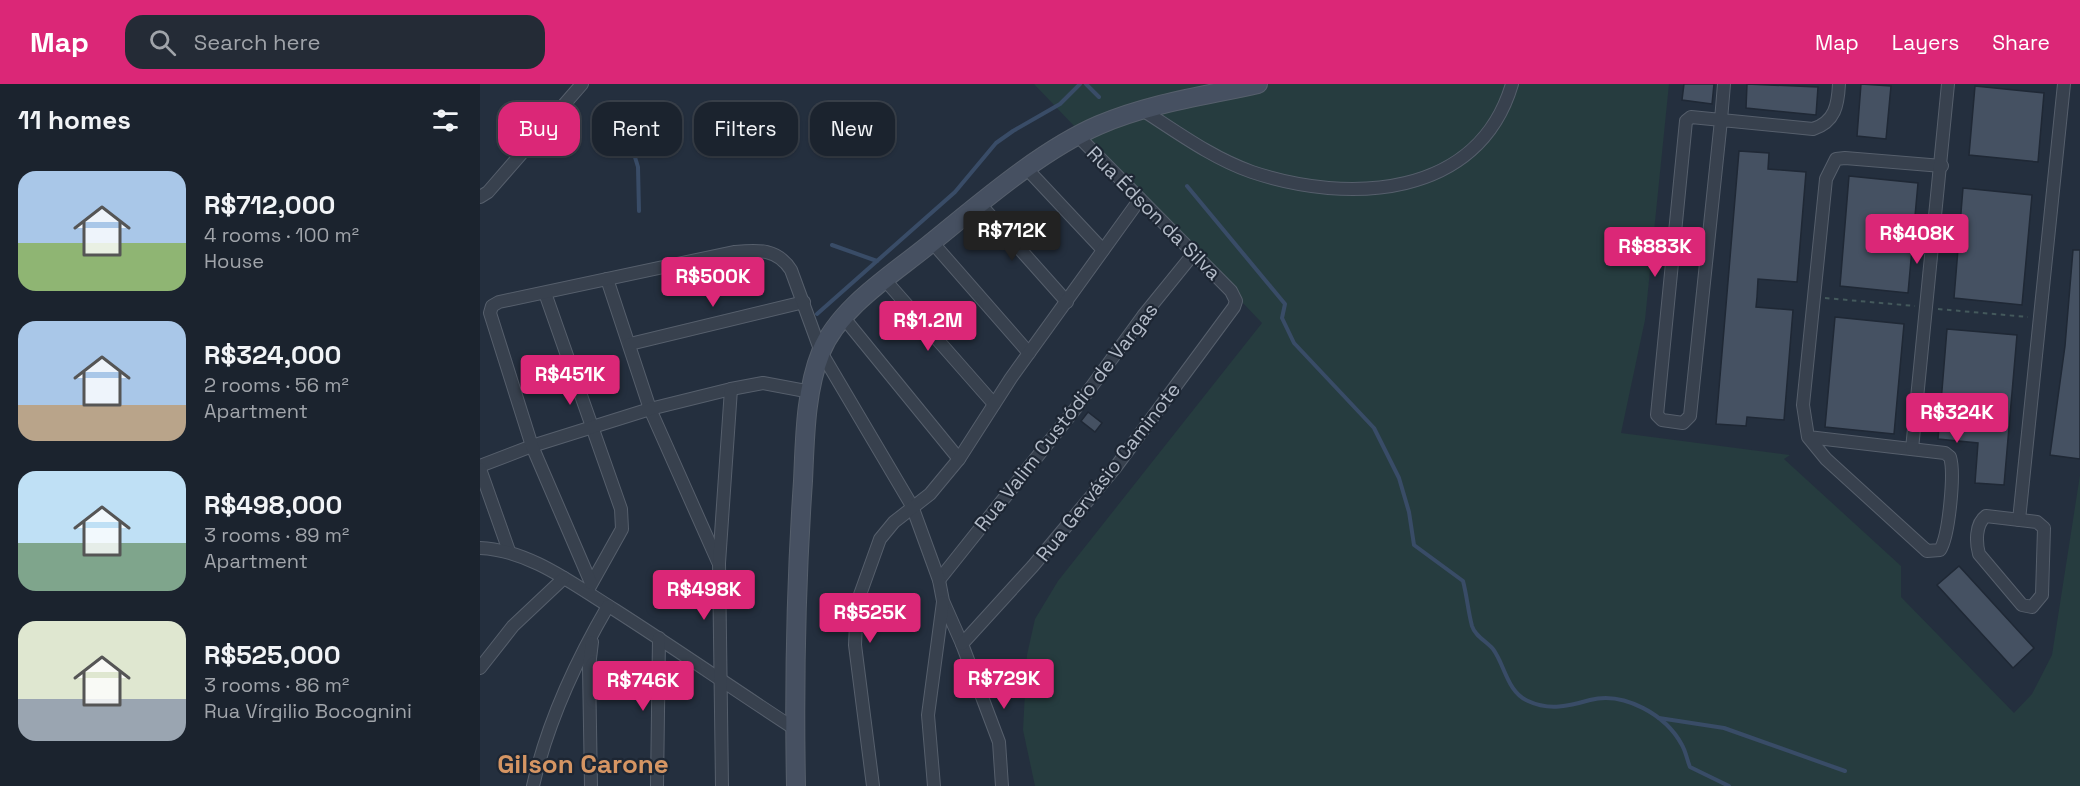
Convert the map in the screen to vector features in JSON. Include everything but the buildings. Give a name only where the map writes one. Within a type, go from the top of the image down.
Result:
[{"type":"street","points":[[480,197],[488,192],[582,84]]},
{"type":"street","points":[[796,786],[795,729],[800,529],[811,392],[821,352],[844,318],[885,280],[979,203],[1077,135],[1141,110],[1179,99],[1258,84]]},
{"type":"street","points":[[1141,110],[1208,152],[1251,171],[1291,182],[1337,188],[1379,188],[1424,180],[1459,160],[1485,136],[1504,110],[1512,84]]},
{"type":"street","points":[[1724,84],[1720,120],[1690,416],[1683,423],[1666,422],[1657,415],[1686,121],[1691,117],[1720,120],[1813,129],[1825,125],[1838,104],[1839,84]]},
{"type":"street","points":[[1912,449],[1942,166],[1948,84]]},
{"type":"street","points":[[2019,520],[2064,84]]},
{"type":"street","name":"Rua Édson da Silva","points":[[1077,135],[1231,291]]},
{"type":"street","points":[[1808,437],[1945,453],[1950,457],[1952,463],[1944,543],[1940,550],[1934,552],[1927,550],[1827,459],[1808,437],[1803,405],[1821,226],[1830,167],[1836,159],[1845,158],[1942,166]]},
{"type":"street","points":[[1027,169],[1103,250]]},
{"type":"street","points":[[873,786],[855,645],[857,603],[880,539],[912,506],[930,494],[959,459],[1029,353],[1140,199]]},
{"type":"street","points":[[979,203],[1067,302]]},
{"type":"street","points":[[932,242],[1029,353]]},
{"type":"street","points":[[589,588],[532,446],[490,313],[492,306],[499,302],[734,252],[773,252],[784,259],[792,270],[821,352],[912,506],[939,580],[943,601],[999,742],[1002,786]]},
{"type":"street","name":"Rua Valim Custódio de Vargas","points":[[939,580],[1068,418],[1143,316],[1194,254]]},
{"type":"street","points":[[607,279],[650,409],[719,563]]},
{"type":"street","points":[[885,280],[994,404]]},
{"type":"street","name":"Rua Gervásio Caminote","points":[[962,644],[1033,566],[1116,468],[1234,307],[1236,301],[1231,291]]},
{"type":"street","points":[[545,293],[621,509],[622,529],[589,588]]},
{"type":"street","points":[[630,344],[804,302]]},
{"type":"street","points":[[844,318],[959,459]]},
{"type":"street","points":[[509,551],[480,468],[532,446],[650,409],[731,389],[763,383],[811,392]]},
{"type":"street","points":[[722,786],[719,563],[731,389]]},
{"type":"street","points":[[1982,518],[2019,520],[2042,524],[2046,536],[2043,596],[2032,607],[2022,605],[1985,563],[1977,545],[1982,518]]},
{"type":"street","points":[[480,548],[509,551],[589,588],[608,606],[795,729]]},
{"type":"street","points":[[480,668],[513,626],[564,578]]},
{"type":"street","points":[[934,786],[928,715],[943,601]]},
{"type":"street","points":[[533,786],[541,749],[593,632],[608,606]]},
{"type":"street","points":[[591,786],[590,667],[593,632]]},
{"type":"street","points":[[657,786],[659,638]]},
{"type":"green space","points":[[1034,84],[1669,84],[1645,320],[1621,433],[1790,455],[1784,459],[1901,566],[1901,597],[2014,713],[2032,694],[2052,655],[2080,475],[2080,786],[1035,786],[1023,730],[1027,655],[1035,619],[1058,581],[1262,323]]},
{"type":"waterway","points":[[817,314],[955,192],[996,143],[1060,104],[1080,84]]},
{"type":"waterway","points":[[1086,84],[1099,97]]},
{"type":"waterway","points":[[635,156],[638,167],[639,211]]},
{"type":"waterway","points":[[1187,186],[1285,304],[1282,318],[1294,343],[1374,428],[1399,478],[1409,512],[1414,545],[1463,581],[1473,630],[1493,649],[1515,691],[1528,701],[1551,707],[1603,698],[1630,702],[1655,715],[1666,724],[1683,748],[1690,767],[1729,786]]},
{"type":"waterway","points":[[832,245],[877,261]]},
{"type":"waterway","points":[[1659,718],[1724,728],[1845,771]]},
{"type":"district","name":"Gilson Carone","points":[[583,764]]}]
